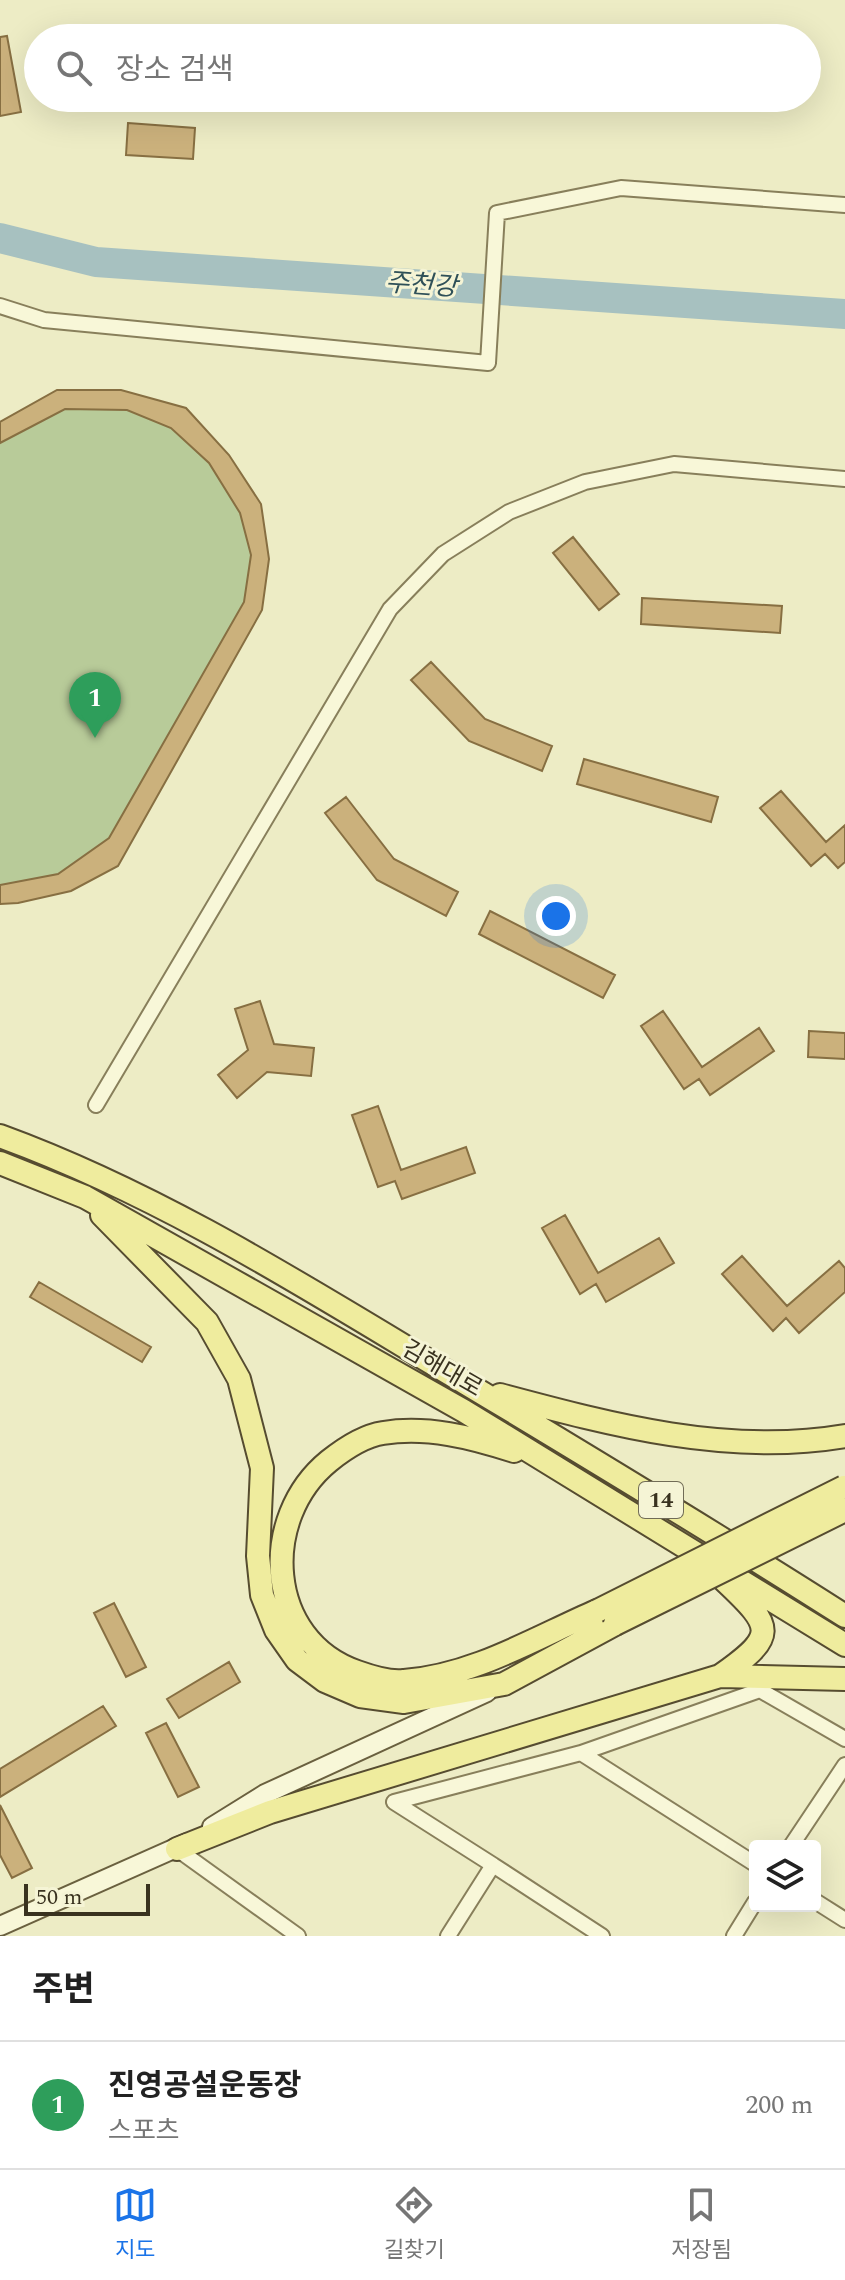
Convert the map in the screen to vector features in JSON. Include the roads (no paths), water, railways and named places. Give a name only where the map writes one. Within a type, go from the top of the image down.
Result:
[{"type":"main road","name":"김해대로","points":[[0,1136],[83,1169],[250,1254],[697,1521],[845,1616]]},
{"type":"main road","name":"김해대로","points":[[0,1163],[85,1197],[464,1411],[845,1645]]},
{"type":"main road","points":[[85,1197],[207,1322],[239,1379],[262,1468],[258,1556],[262,1595],[276,1630],[297,1660],[325,1681],[360,1696],[404,1702],[504,1684]]},
{"type":"main road","points":[[473,1387],[611,1425],[687,1438],[758,1441],[845,1436]]},
{"type":"main road","points":[[545,1461],[486,1442],[432,1431],[380,1433],[345,1448],[312,1475],[294,1502],[279,1556],[284,1593],[295,1623],[316,1649],[341,1667],[401,1682],[473,1667],[606,1617],[845,1510]]},
{"type":"main road","points":[[177,1849],[265,1794],[504,1684],[606,1617],[845,1487]]},
{"type":"main road","points":[[0,1926],[270,1812],[720,1676],[756,1651],[763,1638],[762,1623],[751,1606],[686,1545]]},
{"type":"main road","points":[[720,1676],[845,1679]]},
{"type":"street","points":[[0,306],[44,320],[488,363],[497,213],[621,188],[845,205]]},
{"type":"street","points":[[96,1105],[390,609],[443,554],[509,512],[585,482],[674,464],[845,479]]},
{"type":"street","points":[[602,1936],[394,1802],[581,1753],[760,1690],[845,1739]]},
{"type":"street","points":[[581,1753],[749,1860]]},
{"type":"street","points":[[795,1840],[845,1765]]},
{"type":"street","points":[[177,1849],[298,1936]]},
{"type":"street","points":[[448,1936],[493,1865]]},
{"type":"street","points":[[821,1905],[845,1920]]},
{"type":"street","points":[[734,1936],[749,1912]]},
{"type":"waterway","name":"주천강","points":[[0,238],[96,262],[845,314]]},
{"type":"place","name":"진영공설운동장","points":[[95,738]]}]
